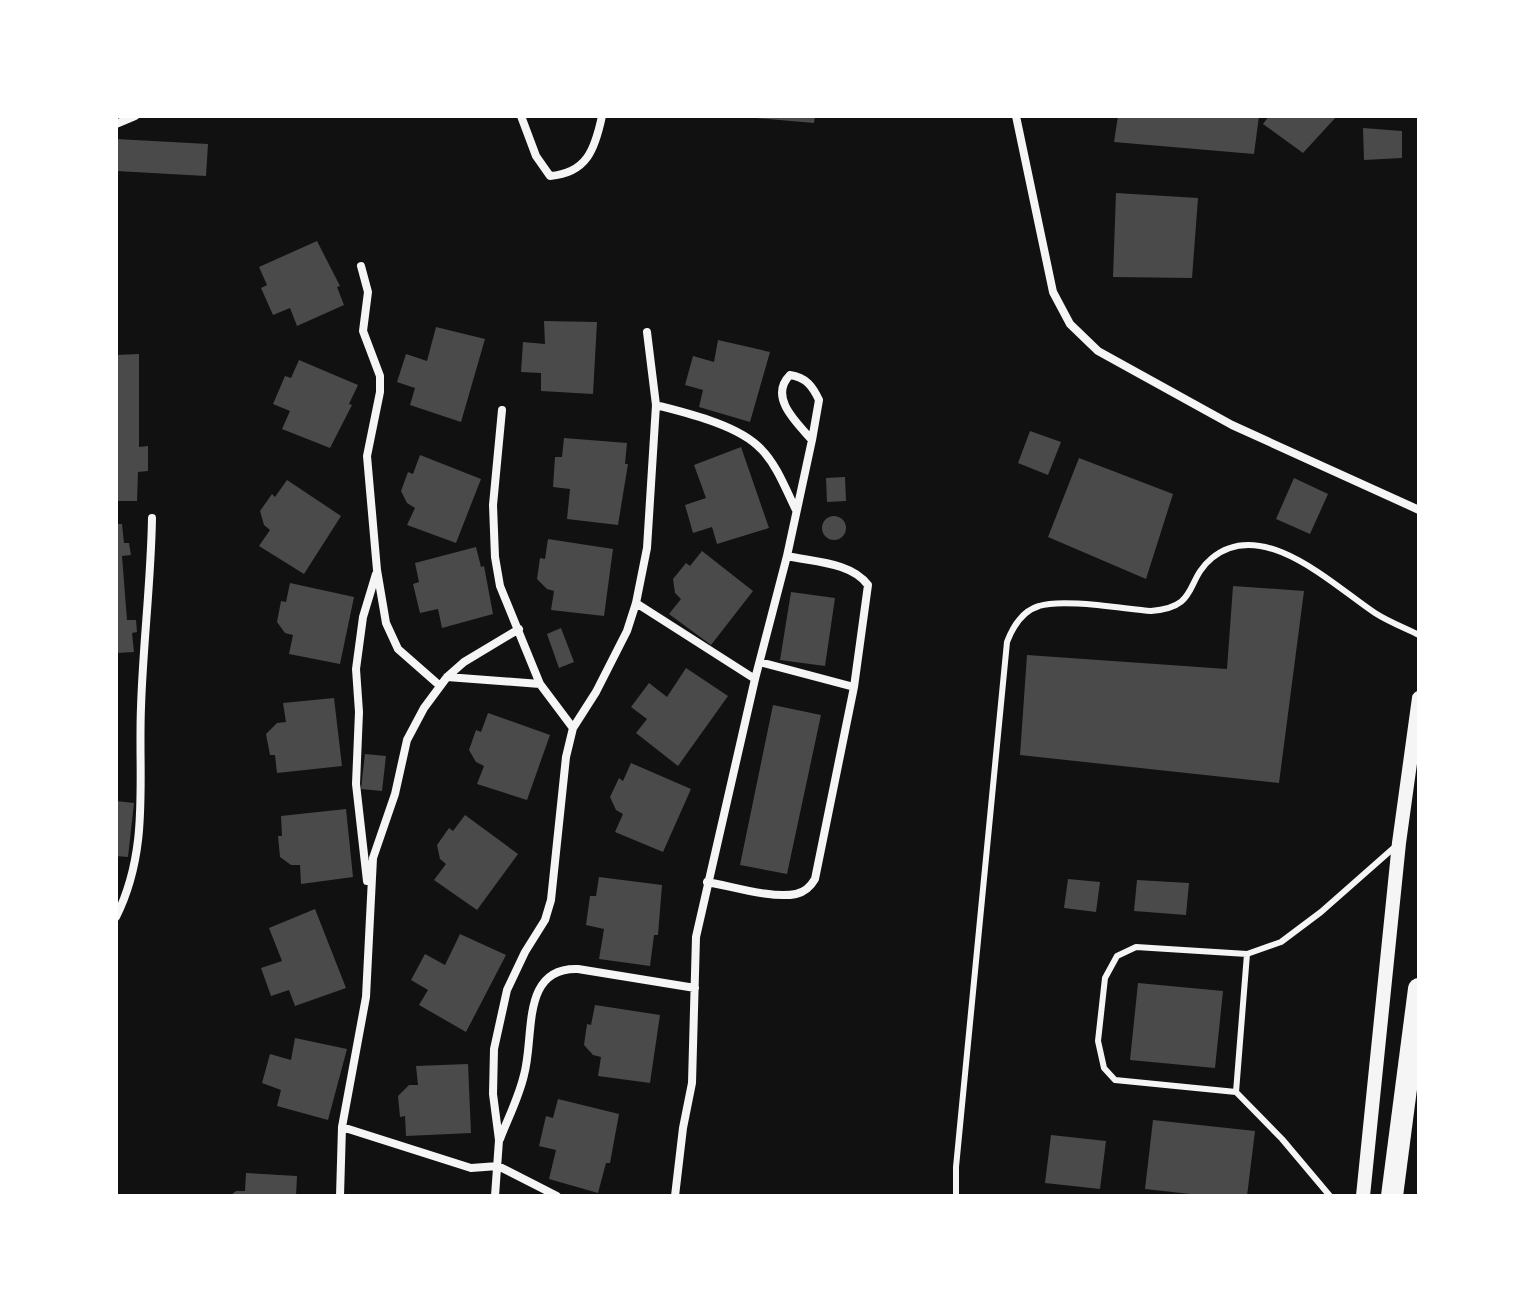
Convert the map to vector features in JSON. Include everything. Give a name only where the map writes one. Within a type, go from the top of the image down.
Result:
[{"type":"highway","points":[[1392,1196],[1419,989]]},
{"type":"street","points":[[116,124],[135,116]]},
{"type":"street","points":[[521,116],[536,156],[550,176],[567,174],[581,165],[596,143],[602,116]]},
{"type":"street","points":[[1016,116],[1053,292],[1070,324],[1098,351],[1232,425],[1419,510]]},
{"type":"street","points":[[361,266],[368,292],[363,331],[380,376],[380,392],[367,456],[377,570],[386,623],[398,649],[439,685]]},
{"type":"street","points":[[495,1196],[499,1140],[493,1094],[494,1049],[507,990],[545,920],[551,900],[566,757],[573,728],[617,655],[636,603],[647,548],[656,405],[647,332]]},
{"type":"street","points":[[675,1196],[692,1083],[696,937],[755,679],[787,556],[812,440],[819,400],[810,384],[790,375],[782,391],[785,405],[812,440]]},
{"type":"street","points":[[656,405],[694,415],[748,437],[763,451],[797,511]]},
{"type":"street","points":[[502,410],[493,505],[495,557],[500,586],[540,684],[573,728]]},
{"type":"street","points":[[116,917],[126,898],[138,852],[141,710],[152,518]]},
{"type":"street","points":[[707,882],[778,894],[797,894],[809,888],[815,879],[836,787],[868,585],[849,569],[787,556]]},
{"type":"street","points":[[369,898],[356,784],[359,712],[356,669],[363,617],[377,570]]},
{"type":"street","points":[[636,603],[755,679]]},
{"type":"street","points":[[340,1196],[342,1127],[366,997],[373,858],[395,794],[407,740],[439,685],[447,677],[464,662],[519,629]]},
{"type":"street","points":[[760,662],[854,687]]},
{"type":"street","points":[[447,677],[540,684]]},
{"type":"street","points":[[1363,1196],[1399,843],[1419,698]]},
{"type":"street","points":[[499,1140],[525,1074],[532,1009],[539,988],[550,974],[562,968],[578,969],[695,988]]},
{"type":"street","points":[[342,1127],[471,1168],[498,1166],[557,1196]]},
{"type":"lane","points":[[956,1196],[956,1167],[1007,642],[1021,617],[1039,606],[1060,604],[1166,610],[1185,599],[1193,589],[1199,571],[1216,555],[1230,548],[1253,545],[1290,555],[1348,591],[1375,613],[1419,635]]},
{"type":"lane","points":[[1330,1196],[1282,1139],[1236,1092],[1115,1080],[1104,1068],[1098,1041],[1105,978],[1117,956],[1136,947],[1247,954],[1281,942],[1321,912],[1399,843]]},
{"type":"lane","points":[[1236,1092],[1247,954]]},
{"type":"building","points":[[756,116],[815,116],[814,123]]},
{"type":"building","points":[[1118,116],[1259,116],[1254,154],[1114,142]]},
{"type":"building","points":[[1269,116],[1337,116],[1303,153],[1263,124]]},
{"type":"building","points":[[1363,128],[1402,131],[1402,158],[1364,160]]},
{"type":"building","points":[[116,139],[208,144],[206,176],[116,171]]},
{"type":"building","points":[[1116,193],[1198,198],[1192,278],[1113,277]]},
{"type":"building","points":[[317,241],[340,286],[337,287],[344,305],[297,326],[290,308],[273,315],[261,288],[267,285],[259,267]]},
{"type":"building","points":[[544,321],[597,322],[593,394],[541,391],[541,373],[521,372],[523,342],[545,344]]},
{"type":"building","points":[[436,327],[485,339],[461,422],[410,405],[415,388],[397,382],[406,354],[427,361]]},
{"type":"building","points":[[718,340],[770,352],[750,422],[699,407],[703,390],[685,385],[693,356],[714,362]]},
{"type":"building","points":[[139,354],[139,447],[148,446],[148,471],[138,472],[137,501],[116,501],[116,355]]},
{"type":"building","points":[[299,360],[358,385],[349,404],[352,405],[330,448],[282,429],[290,411],[273,404],[285,376],[291,378]]},
{"type":"building","points":[[1030,431],[1061,442],[1048,475],[1018,463]]},
{"type":"building","points":[[564,438],[627,443],[625,464],[628,464],[618,525],[567,519],[570,489],[553,487],[555,457],[562,457]]},
{"type":"building","points":[[741,447],[769,528],[717,544],[712,527],[693,533],[685,505],[706,498],[694,465]]},
{"type":"building","points":[[420,455],[481,479],[456,543],[407,525],[415,508],[407,503],[401,491],[408,472],[413,474]]},
{"type":"building","points":[[1079,458],[1173,494],[1146,579],[1048,537]]},
{"type":"building","points":[[845,477],[846,501],[827,502],[826,478]]},
{"type":"building","points":[[1294,478],[1328,494],[1310,534],[1276,519]]},
{"type":"building","points":[[287,480],[341,516],[304,574],[259,546],[270,530],[264,525],[260,511]]},
{"type":"building","points":[[834,516],[842,520],[846,528],[842,536],[834,540],[826,536],[822,528],[826,520]]},
{"type":"building","points":[[116,524],[122,524],[124,543],[129,543],[131,555],[122,556],[127,620],[136,620],[137,632],[132,633],[134,652],[116,653]]},
{"type":"building","points":[[548,539],[613,549],[604,616],[551,610],[554,591],[547,589],[537,579],[540,558],[545,559]]},
{"type":"building","points":[[476,547],[481,567],[484,566],[493,614],[442,628],[438,609],[420,613],[413,584],[419,582],[415,563]]},
{"type":"building","points":[[702,551],[753,591],[711,645],[669,614],[681,599],[675,593],[673,579],[686,563],[690,566]]},
{"type":"building","points":[[290,583],[354,597],[340,664],[289,654],[293,635],[285,633],[277,622],[281,601],[286,602]]},
{"type":"building","points":[[1233,586],[1304,591],[1279,783],[1020,755],[1027,655],[1227,669]]},
{"type":"building","points":[[791,592],[835,598],[825,666],[780,660]]},
{"type":"building","points":[[561,628],[574,662],[559,668],[547,634]]},
{"type":"building","points":[[686,668],[728,696],[678,766],[636,733],[647,719],[631,707],[649,683],[667,697]]},
{"type":"building","points":[[334,698],[342,766],[277,773],[275,755],[270,755],[266,734],[277,723],[286,722],[283,703]]},
{"type":"building","points":[[773,705],[821,715],[787,874],[740,865]]},
{"type":"building","points":[[488,713],[550,735],[527,800],[477,784],[484,766],[476,762],[469,750],[476,730],[481,732]]},
{"type":"building","points":[[365,754],[386,756],[382,791],[361,789]]},
{"type":"building","points":[[631,763],[691,789],[663,852],[615,832],[623,814],[616,810],[610,797],[619,778],[623,781]]},
{"type":"building","points":[[116,801],[134,803],[128,857],[116,856]]},
{"type":"building","points":[[346,809],[353,877],[301,884],[300,865],[291,865],[280,857],[278,836],[282,836],[281,816]]},
{"type":"building","points":[[465,815],[518,854],[477,910],[434,880],[446,864],[440,859],[437,845],[449,828],[453,831]]},
{"type":"building","points":[[599,877],[662,885],[658,935],[654,935],[650,966],[599,959],[604,929],[586,925],[590,896],[596,896]]},
{"type":"building","points":[[1068,879],[1100,882],[1096,912],[1064,908]]},
{"type":"building","points":[[1137,880],[1189,883],[1186,915],[1134,911]]},
{"type":"building","points":[[315,909],[346,988],[295,1006],[289,990],[271,996],[261,968],[282,961],[269,928]]},
{"type":"building","points":[[460,934],[506,955],[466,1032],[419,1005],[428,990],[411,980],[425,954],[445,965]]},
{"type":"building","points":[[1138,983],[1223,991],[1215,1068],[1130,1060]]},
{"type":"building","points":[[595,1005],[660,1015],[650,1083],[598,1076],[601,1057],[593,1055],[584,1045],[587,1024],[591,1025]]},
{"type":"building","points":[[295,1038],[347,1049],[328,1120],[277,1106],[281,1090],[262,1083],[270,1054],[291,1060]]},
{"type":"building","points":[[468,1064],[471,1133],[406,1136],[405,1116],[400,1117],[398,1096],[409,1085],[418,1085],[416,1066]]},
{"type":"building","points":[[558,1099],[619,1114],[610,1163],[606,1163],[598,1193],[549,1179],[556,1150],[539,1146],[546,1116],[553,1118]]},
{"type":"building","points":[[1153,1120],[1255,1131],[1247,1196],[1208,1196],[1145,1189]]},
{"type":"building","points":[[1051,1135],[1106,1141],[1100,1189],[1045,1183]]},
{"type":"building","points":[[246,1173],[297,1176],[296,1196],[230,1196],[236,1191],[245,1191]]}]
